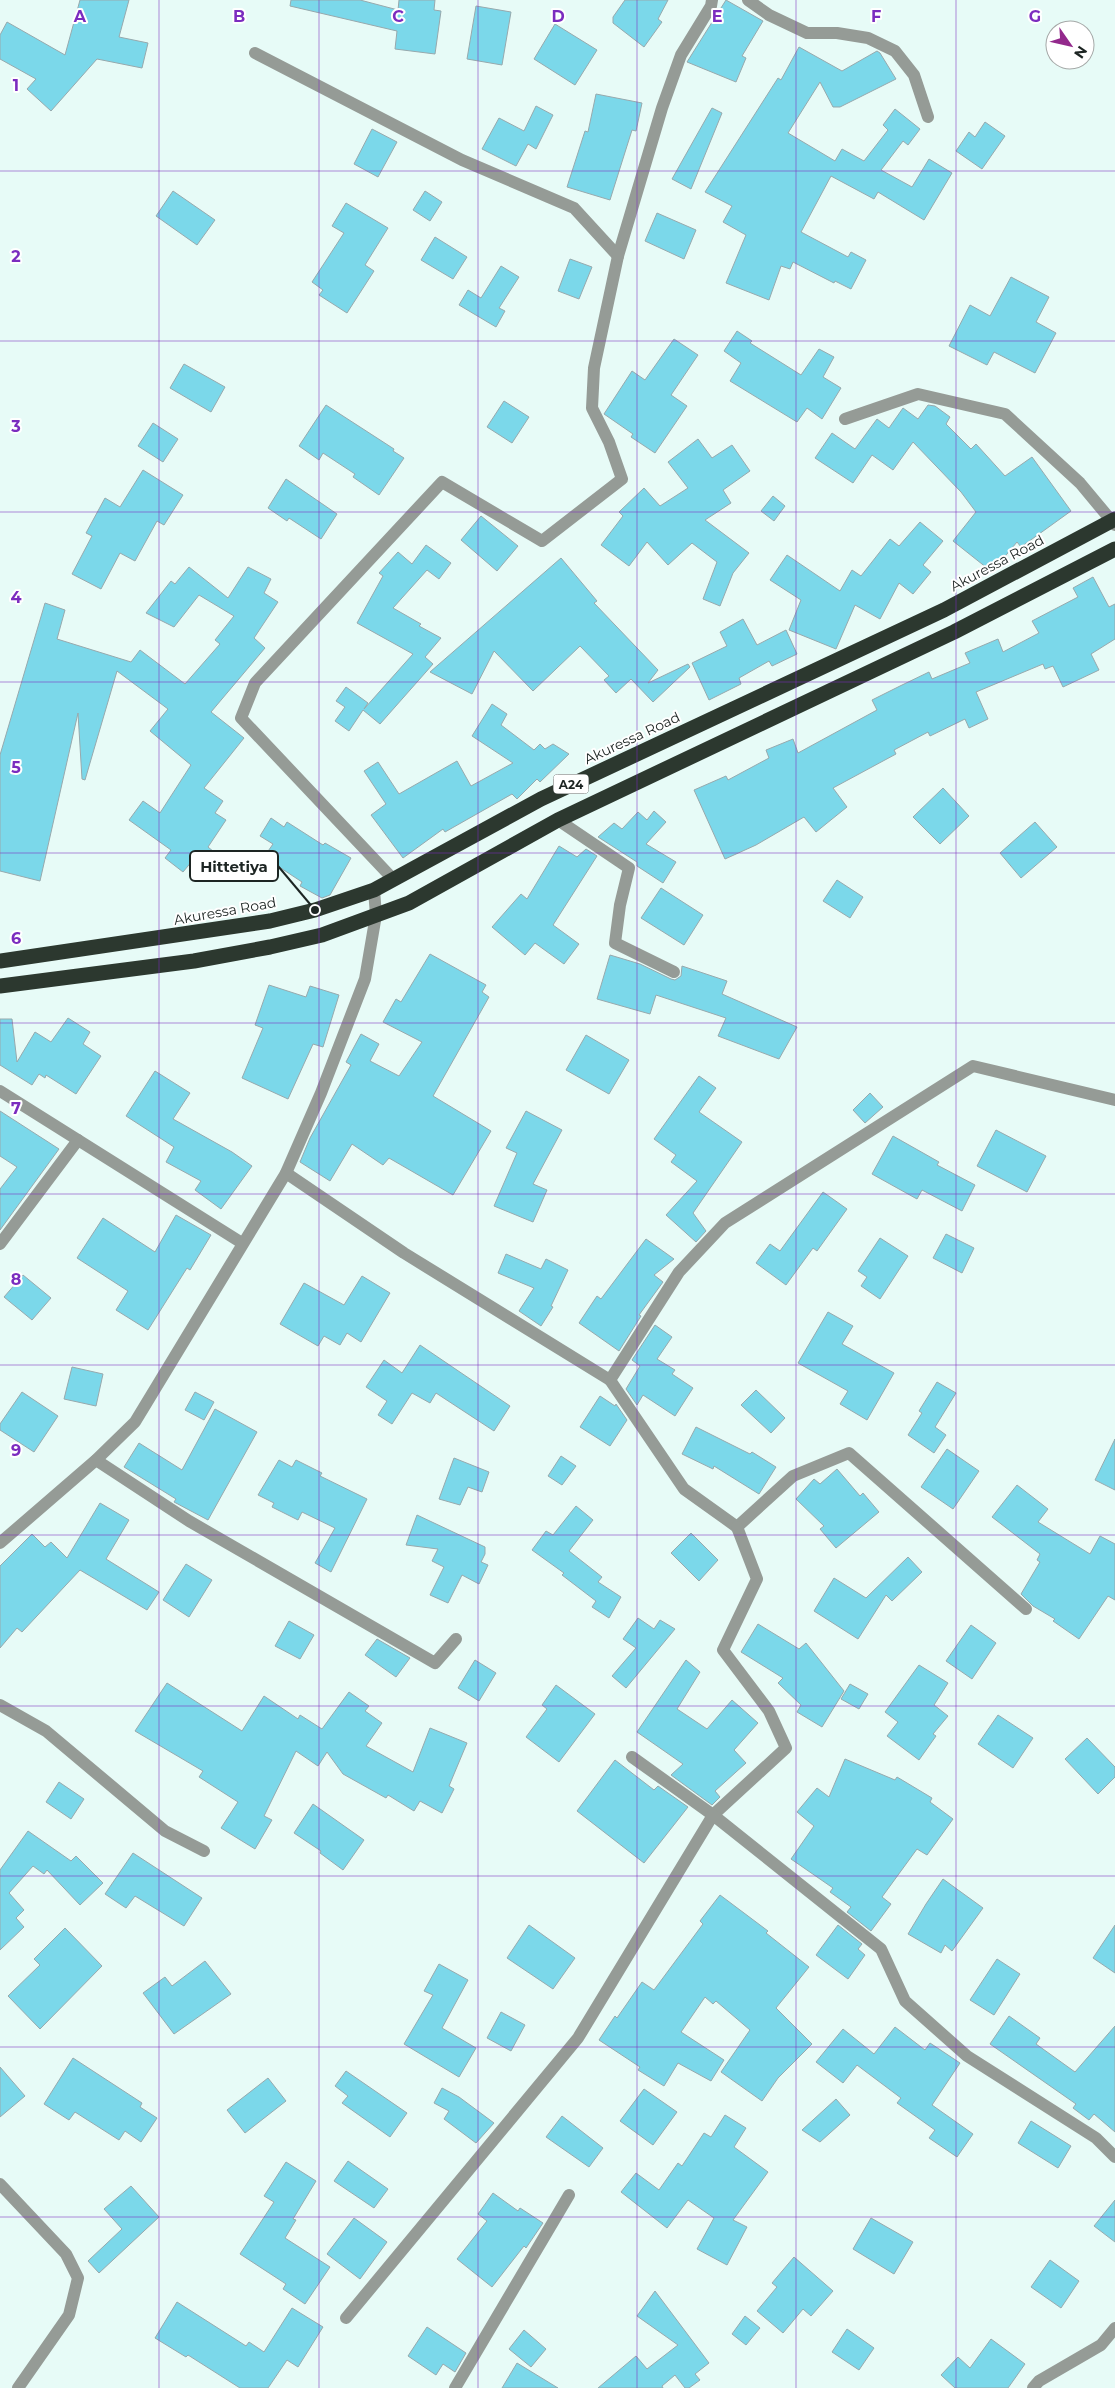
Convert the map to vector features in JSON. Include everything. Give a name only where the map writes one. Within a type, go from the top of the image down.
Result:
[{"type":"highway","name":"Akuressa Road","points":[[0,961],[270,921],[315,910],[374,890],[541,799],[944,610],[1114,522]]},
{"type":"highway","name":"A24","points":[[0,986],[194,961],[270,947],[322,935],[409,903],[445,885],[558,820],[954,632],[1115,549]]},
{"type":"street","points":[[393,879],[241,718],[255,683],[442,482],[542,541],[622,479],[609,442],[592,408],[594,368],[618,256],[662,108],[681,55],[711,6],[712,0]]},
{"type":"street","points":[[748,0],[769,15],[807,33],[837,32],[868,38],[895,51],[914,75],[928,117]]},
{"type":"street","points":[[256,53],[462,160],[574,208],[618,256]]},
{"type":"street","points":[[845,419],[918,394],[1005,414],[1080,483],[1114,522]]},
{"type":"street","points":[[558,820],[629,868],[620,905],[615,943],[674,972]]},
{"type":"street","points":[[0,1543],[96,1460],[135,1422],[286,1172],[321,1093],[365,979],[376,915],[374,890]]},
{"type":"street","points":[[610,1380],[679,1272],[725,1223],[973,1066],[1115,1100]]},
{"type":"street","points":[[0,1091],[242,1243]]},
{"type":"street","points":[[0,1244],[78,1140]]},
{"type":"street","points":[[286,1172],[404,1253],[610,1380],[684,1489],[738,1527],[757,1579],[723,1650],[769,1711],[786,1748],[713,1815],[578,2038],[346,2318]]},
{"type":"street","points":[[738,1527],[793,1476],[849,1453],[1026,1609]]},
{"type":"street","points":[[96,1460],[189,1521],[434,1663],[456,1639]]},
{"type":"street","points":[[0,1705],[46,1732],[165,1831],[204,1851]]},
{"type":"street","points":[[632,1757],[713,1815],[882,1949],[904,2001],[967,2056],[1096,2138],[1115,2156]]},
{"type":"street","points":[[0,2184],[66,2254],[78,2278],[69,2315],[18,2388]]},
{"type":"street","points":[[455,2388],[569,2195]]},
{"type":"street","points":[[1033,2388],[1039,2381],[1101,2345],[1115,2328]]},
{"type":"building","points":[[80,0],[129,0],[119,37],[148,43],[142,68],[97,59],[51,111],[27,89],[36,79],[0,59],[0,35],[7,22],[65,55]]},
{"type":"building","points":[[291,0],[360,0],[398,10],[399,0],[435,0],[434,10],[441,11],[435,54],[395,49],[397,31],[290,6]]},
{"type":"building","points":[[625,0],[668,0],[658,19],[662,22],[644,47],[613,23],[613,17]]},
{"type":"building","points":[[726,0],[763,21],[742,56],[746,58],[736,82],[687,62]]},
{"type":"building","points":[[476,6],[511,12],[502,65],[467,59]]},
{"type":"building","points":[[555,24],[597,50],[575,85],[534,59]]},
{"type":"building","points":[[799,47],[842,71],[877,51],[896,79],[840,107],[833,107],[820,82],[788,133],[835,161],[842,149],[864,161],[888,130],[883,125],[895,109],[920,129],[908,145],[903,141],[881,170],[912,187],[929,159],[952,173],[924,220],[878,192],[874,199],[831,176],[801,232],[848,257],[851,252],[866,260],[851,289],[835,281],[834,283],[793,262],[790,269],[781,266],[769,300],[726,283],[746,235],[723,222],[732,206],[705,192],[778,78],[781,80]]},
{"type":"building","points":[[596,94],[642,103],[636,131],[632,130],[610,200],[567,187],[585,131],[588,132]]},
{"type":"building","points":[[536,106],[553,115],[536,149],[528,144],[516,166],[482,149],[499,118],[524,131]]},
{"type":"building","points":[[712,108],[722,113],[691,189],[672,179]]},
{"type":"building","points":[[985,122],[1005,136],[982,169],[956,151],[969,132],[975,137]]},
{"type":"building","points":[[372,129],[397,142],[378,177],[354,164]]},
{"type":"building","points":[[173,191],[215,220],[197,245],[156,216]]},
{"type":"building","points":[[425,191],[442,202],[430,221],[413,210]]},
{"type":"building","points":[[346,203],[388,228],[365,265],[374,271],[347,313],[319,295],[323,290],[312,282],[344,233],[332,226]]},
{"type":"building","points":[[657,213],[696,230],[684,259],[645,241]]},
{"type":"building","points":[[435,237],[467,257],[453,279],[421,260]]},
{"type":"building","points":[[570,259],[592,267],[579,299],[558,291]]},
{"type":"building","points":[[501,266],[519,277],[499,308],[505,311],[496,327],[459,305],[468,290],[481,298]]},
{"type":"building","points":[[1011,277],[1049,297],[1036,322],[1056,333],[1035,373],[994,352],[987,365],[949,346],[970,305],[990,316]]},
{"type":"building","points":[[737,331],[752,341],[750,343],[801,375],[819,349],[834,357],[823,377],[841,388],[822,419],[807,408],[797,422],[730,381],[741,363],[724,351]]},
{"type":"building","points":[[674,339],[698,355],[671,395],[687,406],[655,453],[631,437],[633,434],[604,414],[632,371],[645,380]]},
{"type":"building","points":[[184,364],[225,387],[211,412],[170,388]]},
{"type":"building","points":[[504,401],[529,417],[512,443],[487,427]]},
{"type":"building","points":[[326,405],[394,449],[393,451],[404,458],[379,495],[353,477],[355,474],[323,453],[319,460],[299,446]]},
{"type":"building","points":[[928,405],[935,406],[950,417],[946,424],[971,449],[976,444],[1005,476],[1032,457],[1071,511],[1021,547],[1017,542],[992,572],[953,541],[976,512],[961,492],[913,442],[893,470],[872,455],[853,483],[815,458],[832,433],[855,449],[877,419],[889,428],[903,408],[918,419]]},
{"type":"building","points":[[153,423],[178,439],[163,462],[138,446]]},
{"type":"building","points":[[698,439],[712,458],[732,445],[750,471],[723,490],[731,503],[705,520],[749,553],[733,573],[720,606],[703,599],[717,562],[692,543],[668,565],[647,542],[629,566],[601,545],[623,516],[619,512],[644,488],[660,506],[688,488],[668,462]]},
{"type":"building","points":[[143,470],[183,495],[164,525],[157,521],[135,561],[120,553],[101,589],[72,574],[92,536],[86,533],[105,498],[120,507]]},
{"type":"building","points":[[286,479],[337,514],[321,539],[289,518],[287,521],[268,508]]},
{"type":"building","points":[[773,496],[785,506],[774,521],[761,511]]},
{"type":"building","points":[[481,516],[518,546],[497,571],[461,540]]},
{"type":"building","points":[[920,522],[943,541],[923,565],[931,572],[913,594],[899,583],[880,619],[855,605],[836,649],[789,630],[801,600],[770,580],[787,555],[840,591],[852,570],[861,576],[890,539],[899,546]]},
{"type":"building","points":[[426,545],[451,563],[439,579],[427,570],[393,608],[441,638],[425,657],[433,664],[380,724],[363,710],[349,731],[335,721],[345,707],[336,701],[346,687],[368,703],[364,709],[413,654],[357,623],[383,576],[379,573],[398,552],[412,564]]},
{"type":"building","points":[[561,558],[597,601],[594,603],[658,670],[648,683],[688,664],[690,667],[653,702],[631,679],[616,693],[604,680],[609,676],[580,646],[533,691],[494,651],[472,694],[430,672]]},
{"type":"building","points":[[189,567],[228,598],[248,567],[271,579],[264,593],[278,602],[254,638],[265,648],[211,712],[244,738],[204,788],[223,801],[215,813],[226,820],[208,847],[214,852],[202,867],[193,860],[183,872],[165,858],[171,850],[129,820],[143,801],[160,813],[191,765],[150,731],[168,709],[117,671],[85,780],[82,779],[78,713],[40,881],[0,871],[0,755],[45,603],[65,610],[57,639],[131,662],[140,650],[185,684],[220,644],[215,640],[234,616],[199,595],[174,627],[146,613],[171,581],[175,584]]},
{"type":"building","points":[[1093,577],[1109,607],[1115,604],[1115,639],[1091,654],[1099,670],[1063,687],[1053,666],[1045,669],[1043,664],[976,692],[988,719],[969,728],[965,719],[930,736],[928,732],[894,750],[896,754],[833,788],[847,807],[816,832],[804,817],[756,845],[725,859],[694,790],[726,776],[728,780],[769,758],[766,750],[793,739],[798,753],[877,710],[872,700],[929,672],[932,679],[970,663],[965,653],[998,639],[1003,652],[1039,633],[1032,621],[1078,597],[1073,588]]},
{"type":"building","points":[[743,619],[757,645],[786,630],[797,654],[772,666],[769,661],[739,678],[741,684],[709,700],[692,663],[727,646],[720,632]]},
{"type":"building","points":[[492,704],[507,714],[501,725],[534,750],[540,744],[545,749],[553,744],[569,754],[540,782],[537,779],[517,799],[512,794],[445,832],[443,829],[403,858],[371,815],[386,804],[364,771],[378,762],[399,794],[457,761],[471,786],[513,763],[472,736]]},
{"type":"building","points":[[943,788],[969,816],[940,844],[913,817]]},
{"type":"building","points":[[654,811],[666,822],[646,844],[676,862],[663,883],[637,866],[637,862],[598,837],[614,823],[622,829],[638,812],[647,820]]},
{"type":"building","points":[[271,818],[284,827],[287,822],[323,845],[325,843],[351,858],[330,895],[322,898],[300,886],[302,882],[264,857],[273,844],[260,836]]},
{"type":"building","points":[[1035,822],[1057,847],[1021,878],[1000,853]]},
{"type":"building","points":[[559,846],[577,857],[586,849],[597,856],[553,925],[579,944],[564,964],[535,943],[525,955],[492,927],[521,894],[527,899]]},
{"type":"building","points":[[837,880],[863,897],[850,918],[823,901]]},
{"type":"building","points":[[661,888],[703,915],[684,945],[641,918]]},
{"type":"building","points":[[430,954],[486,985],[482,992],[489,997],[433,1096],[491,1131],[453,1195],[389,1158],[383,1165],[352,1144],[330,1181],[300,1162],[310,1138],[351,1065],[346,1062],[361,1034],[379,1044],[370,1061],[399,1076],[422,1042],[383,1022],[396,999],[401,1002]]},
{"type":"building","points":[[610,955],[640,964],[675,980],[681,976],[682,966],[727,981],[722,994],[797,1027],[779,1059],[718,1036],[726,1018],[656,995],[650,1014],[597,999]]},
{"type":"building","points":[[269,985],[306,997],[310,986],[339,995],[323,1047],[313,1044],[288,1099],[242,1078],[263,1028],[255,1025]]},
{"type":"building","points":[[68,1018],[90,1032],[83,1044],[101,1056],[76,1094],[46,1075],[45,1078],[39,1074],[32,1085],[0,1065],[0,1019],[12,1019],[17,1062],[35,1032],[51,1042]]},
{"type":"building","points":[[586,1035],[629,1060],[609,1094],[566,1070]]},
{"type":"building","points":[[155,1071],[190,1093],[173,1119],[232,1152],[252,1166],[221,1209],[195,1190],[201,1181],[166,1162],[174,1147],[126,1116]]},
{"type":"building","points":[[699,1076],[716,1088],[699,1112],[742,1142],[693,1213],[706,1231],[696,1242],[666,1215],[697,1181],[671,1162],[676,1155],[654,1139]]},
{"type":"building","points":[[870,1093],[883,1107],[865,1123],[853,1110]]},
{"type":"building","points":[[0,1111],[59,1149],[0,1230],[0,1189],[17,1167],[0,1156]]},
{"type":"building","points":[[526,1111],[562,1130],[533,1184],[547,1190],[533,1222],[494,1206],[517,1153],[506,1148]]},
{"type":"building","points":[[996,1130],[1046,1156],[1027,1192],[977,1166]]},
{"type":"building","points":[[893,1136],[939,1162],[937,1165],[975,1185],[962,1211],[922,1190],[917,1199],[872,1174]]},
{"type":"building","points":[[823,1192],[847,1209],[817,1251],[813,1248],[786,1285],[756,1263],[770,1244],[780,1251]]},
{"type":"building","points":[[176,1215],[211,1235],[190,1270],[187,1268],[148,1330],[116,1310],[128,1291],[77,1258],[103,1218],[155,1252]]},
{"type":"building","points":[[946,1234],[974,1248],[962,1273],[933,1258]]},
{"type":"building","points":[[880,1238],[908,1256],[880,1299],[861,1286],[867,1277],[858,1271]]},
{"type":"building","points":[[646,1239],[674,1259],[654,1275],[663,1282],[639,1315],[641,1316],[619,1351],[579,1323],[597,1296],[601,1299]]},
{"type":"building","points":[[506,1254],[541,1269],[546,1259],[568,1270],[551,1306],[553,1307],[541,1326],[519,1311],[534,1288],[498,1273]]},
{"type":"building","points":[[23,1275],[51,1298],[32,1320],[4,1297]]},
{"type":"building","points":[[362,1276],[390,1293],[361,1342],[347,1333],[340,1345],[324,1336],[318,1346],[280,1324],[304,1283],[344,1305]]},
{"type":"building","points":[[828,1312],[853,1326],[842,1344],[894,1373],[867,1420],[840,1404],[848,1391],[798,1363]]},
{"type":"building","points":[[655,1325],[672,1337],[657,1359],[675,1370],[672,1374],[693,1388],[675,1416],[643,1395],[637,1405],[626,1389],[640,1366],[632,1360]]},
{"type":"building","points":[[420,1345],[510,1406],[494,1431],[436,1393],[430,1403],[412,1393],[392,1424],[378,1415],[387,1401],[366,1387],[384,1360],[402,1373]]},
{"type":"building","points":[[72,1367],[103,1374],[96,1406],[64,1399]]},
{"type":"building","points":[[937,1382],[956,1393],[935,1427],[946,1435],[934,1453],[908,1435],[922,1413],[919,1411]]},
{"type":"building","points":[[756,1390],[785,1418],[771,1433],[741,1405]]},
{"type":"building","points":[[22,1392],[58,1416],[34,1452],[0,1430],[0,1424]]},
{"type":"building","points":[[195,1392],[214,1402],[204,1420],[185,1410]]},
{"type":"building","points":[[600,1396],[615,1406],[616,1404],[627,1420],[610,1446],[580,1427]]},
{"type":"building","points":[[215,1409],[257,1432],[208,1520],[174,1502],[176,1499],[124,1467],[139,1443],[182,1470]]},
{"type":"building","points":[[696,1427],[750,1454],[752,1452],[776,1467],[759,1494],[714,1466],[713,1469],[682,1454]]},
{"type":"building","points":[[1115,1439],[1115,1490],[1095,1480]]},
{"type":"building","points":[[947,1449],[979,1471],[953,1509],[921,1487]]},
{"type":"building","points":[[561,1456],[576,1466],[562,1485],[548,1476]]},
{"type":"building","points":[[454,1458],[489,1472],[482,1492],[468,1487],[460,1505],[439,1499]]},
{"type":"building","points":[[279,1460],[292,1467],[296,1460],[322,1473],[320,1476],[367,1499],[331,1572],[315,1563],[335,1528],[302,1512],[298,1520],[272,1507],[274,1503],[258,1495]]},
{"type":"building","points":[[837,1469],[860,1496],[863,1493],[879,1512],[836,1548],[820,1529],[824,1526],[796,1499],[814,1479],[820,1484]]},
{"type":"building","points":[[1017,1485],[1048,1509],[1038,1522],[1090,1554],[1100,1536],[1115,1544],[1115,1600],[1108,1596],[1079,1639],[1053,1621],[1055,1619],[1033,1606],[1021,1594],[1040,1562],[1037,1560],[1040,1554],[992,1517]]},
{"type":"building","points":[[100,1503],[129,1520],[106,1559],[159,1592],[147,1610],[80,1570],[22,1632],[17,1628],[0,1648],[0,1566],[32,1534],[45,1547],[51,1542],[67,1558]]},
{"type":"building","points":[[576,1506],[593,1520],[569,1551],[602,1577],[598,1582],[621,1597],[609,1618],[592,1607],[596,1601],[562,1575],[564,1573],[532,1550],[546,1531],[553,1535]]},
{"type":"building","points":[[417,1515],[485,1547],[485,1554],[481,1562],[488,1565],[479,1584],[462,1575],[448,1603],[430,1595],[444,1567],[432,1561],[438,1549],[406,1545]]},
{"type":"building","points":[[691,1533],[718,1560],[699,1581],[671,1553]]},
{"type":"building","points":[[908,1557],[922,1572],[892,1601],[886,1595],[858,1639],[814,1611],[834,1578],[866,1598]]},
{"type":"building","points":[[186,1564],[212,1580],[189,1617],[163,1600]]},
{"type":"building","points":[[638,1618],[654,1629],[660,1620],[675,1629],[626,1688],[612,1676],[636,1648],[623,1639]]},
{"type":"building","points":[[289,1621],[314,1635],[300,1659],[275,1646]]},
{"type":"building","points":[[758,1624],[799,1649],[806,1643],[844,1691],[822,1727],[797,1712],[801,1705],[778,1683],[783,1678],[741,1652]]},
{"type":"building","points":[[971,1625],[996,1643],[972,1679],[946,1661]]},
{"type":"building","points":[[377,1639],[410,1658],[396,1677],[365,1655]]},
{"type":"building","points":[[475,1660],[496,1673],[479,1701],[458,1688]]},
{"type":"building","points":[[686,1660],[700,1672],[677,1709],[707,1729],[732,1700],[758,1723],[734,1750],[746,1763],[715,1791],[720,1797],[712,1805],[671,1775],[683,1764],[637,1732]]},
{"type":"building","points":[[919,1665],[948,1683],[934,1705],[948,1716],[933,1734],[936,1736],[919,1760],[887,1736],[898,1722],[885,1712]]},
{"type":"building","points":[[167,1683],[242,1731],[264,1696],[298,1719],[300,1715],[322,1729],[349,1692],[369,1706],[365,1711],[382,1723],[366,1746],[413,1772],[430,1728],[467,1743],[449,1786],[454,1789],[442,1813],[420,1801],[414,1811],[388,1795],[386,1798],[343,1774],[327,1752],[318,1766],[296,1751],[264,1816],[272,1820],[255,1849],[221,1828],[238,1802],[199,1777],[203,1771],[135,1731]]},
{"type":"building","points":[[850,1684],[868,1694],[859,1709],[841,1699]]},
{"type":"building","points":[[556,1685],[595,1714],[559,1762],[526,1737],[547,1709],[542,1705]]},
{"type":"building","points":[[998,1715],[1033,1738],[1013,1768],[978,1744]]},
{"type":"building","points":[[1087,1738],[1115,1767],[1115,1777],[1098,1794],[1065,1759]]},
{"type":"building","points":[[845,1759],[895,1780],[897,1777],[932,1798],[930,1802],[953,1819],[927,1855],[917,1849],[882,1897],[891,1904],[871,1931],[847,1912],[851,1907],[830,1892],[833,1888],[791,1859],[814,1826],[797,1812],[817,1788],[829,1797]]},
{"type":"building","points":[[615,1760],[654,1790],[658,1786],[688,1807],[644,1863],[577,1811]]},
{"type":"building","points":[[59,1782],[84,1799],[71,1819],[46,1802]]},
{"type":"building","points":[[313,1804],[364,1840],[343,1870],[320,1853],[321,1851],[294,1833]]},
{"type":"building","points":[[28,1831],[71,1861],[76,1856],[103,1883],[80,1905],[47,1870],[44,1874],[33,1866],[9,1893],[24,1910],[16,1918],[24,1927],[0,1950],[0,1870]]},
{"type":"building","points":[[133,1853],[202,1898],[184,1926],[135,1896],[126,1908],[105,1894]]},
{"type":"building","points":[[943,1879],[983,1908],[952,1951],[945,1945],[941,1953],[908,1934]]},
{"type":"building","points":[[720,1895],[768,1931],[766,1933],[809,1967],[776,2008],[812,2044],[778,2078],[762,2101],[721,2072],[750,2030],[716,2001],[713,2004],[705,1997],[681,2032],[724,2060],[711,2081],[678,2063],[664,2086],[638,2070],[640,2067],[599,2040],[642,1982],[654,1990],[703,1924],[700,1921]]},
{"type":"building","points":[[529,1925],[575,1958],[553,1989],[507,1958]]},
{"type":"building","points":[[838,1925],[862,1944],[858,1949],[865,1955],[848,1979],[816,1955]]},
{"type":"building","points":[[1115,1925],[1115,1973],[1093,1958]]},
{"type":"building","points":[[65,1928],[102,1966],[40,2029],[8,1996],[40,1965],[34,1959]]},
{"type":"building","points":[[997,1959],[1020,1974],[994,2015],[970,2000]]},
{"type":"building","points":[[205,1961],[231,1994],[174,2034],[143,1993],[165,1977],[172,1986]]},
{"type":"building","points":[[439,1964],[468,1980],[442,2028],[476,2048],[459,2077],[404,2044],[433,1995],[424,1991]]},
{"type":"building","points":[[501,2012],[525,2025],[511,2051],[487,2038]]},
{"type":"building","points":[[1009,2016],[1040,2038],[1036,2044],[1075,2072],[1115,2026],[1115,2132],[1094,2114],[1089,2120],[1073,2108],[1076,2104],[990,2044]]},
{"type":"building","points":[[895,2027],[925,2050],[930,2043],[960,2063],[932,2105],[973,2134],[957,2157],[929,2138],[935,2130],[897,2103],[901,2098],[857,2065],[843,2083],[816,2062],[843,2029],[874,2054]]},
{"type":"building","points":[[73,2058],[142,2103],[140,2107],[157,2118],[141,2142],[125,2131],[119,2140],[75,2112],[69,2120],[44,2104]]},
{"type":"building","points":[[0,2067],[25,2096],[0,2117]]},
{"type":"building","points":[[346,2071],[407,2113],[390,2137],[342,2103],[348,2096],[335,2086]]},
{"type":"building","points":[[268,2078],[286,2101],[245,2133],[227,2110]]},
{"type":"building","points":[[442,2088],[459,2097],[494,2123],[476,2143],[444,2119],[449,2111],[434,2103]]},
{"type":"building","points":[[644,2089],[677,2112],[653,2145],[620,2121]]},
{"type":"building","points":[[836,2099],[850,2115],[820,2142],[802,2130]]},
{"type":"building","points":[[725,2115],[746,2128],[734,2147],[768,2172],[733,2220],[747,2227],[727,2265],[697,2249],[714,2218],[688,2200],[667,2228],[621,2192],[636,2173],[659,2190],[678,2163],[682,2166],[704,2133],[711,2137]]},
{"type":"building","points":[[562,2116],[603,2148],[589,2167],[546,2137]]},
{"type":"building","points":[[1031,2121],[1071,2146],[1058,2168],[1018,2143]]},
{"type":"building","points":[[348,2161],[388,2189],[374,2208],[334,2181]]},
{"type":"building","points":[[286,2162],[316,2181],[293,2219],[296,2220],[285,2238],[330,2267],[305,2304],[283,2289],[286,2284],[240,2254],[274,2202],[264,2196]]},
{"type":"building","points":[[131,2186],[159,2217],[99,2273],[88,2261],[122,2229],[104,2209]]},
{"type":"building","points":[[493,2193],[518,2211],[520,2208],[543,2223],[526,2248],[524,2246],[492,2287],[457,2259],[487,2221],[478,2214]]},
{"type":"building","points":[[1115,2200],[1115,2242],[1094,2226]]},
{"type":"building","points":[[354,2218],[387,2242],[360,2279],[327,2254]]},
{"type":"building","points":[[871,2218],[913,2242],[894,2274],[853,2249]]},
{"type":"building","points":[[794,2257],[833,2291],[811,2316],[803,2309],[783,2333],[757,2311],[777,2287],[772,2283]]},
{"type":"building","points":[[1050,2260],[1079,2281],[1061,2308],[1031,2287]]},
{"type":"building","points":[[655,2291],[709,2363],[695,2374],[700,2380],[689,2388],[685,2388],[675,2375],[662,2386],[663,2388],[598,2388],[636,2356],[647,2369],[678,2345],[637,2316]]},
{"type":"building","points":[[177,2302],[246,2346],[249,2342],[264,2352],[292,2308],[323,2327],[298,2367],[287,2360],[268,2388],[240,2388],[188,2355],[186,2357],[155,2338]]},
{"type":"building","points":[[745,2316],[760,2328],[746,2345],[732,2334]]},
{"type":"building","points":[[427,2327],[466,2353],[455,2372],[443,2364],[436,2375],[408,2356]]},
{"type":"building","points":[[847,2329],[874,2348],[859,2370],[832,2352]]},
{"type":"building","points":[[524,2330],[546,2349],[531,2367],[509,2349]]},
{"type":"building","points":[[991,2339],[1025,2364],[1008,2388],[955,2388],[941,2375],[958,2357],[970,2368]]},
{"type":"building","points":[[517,2363],[558,2388],[502,2388]]},
{"type":"place","name":"Hittetiya","points":[[315,910]]}]
